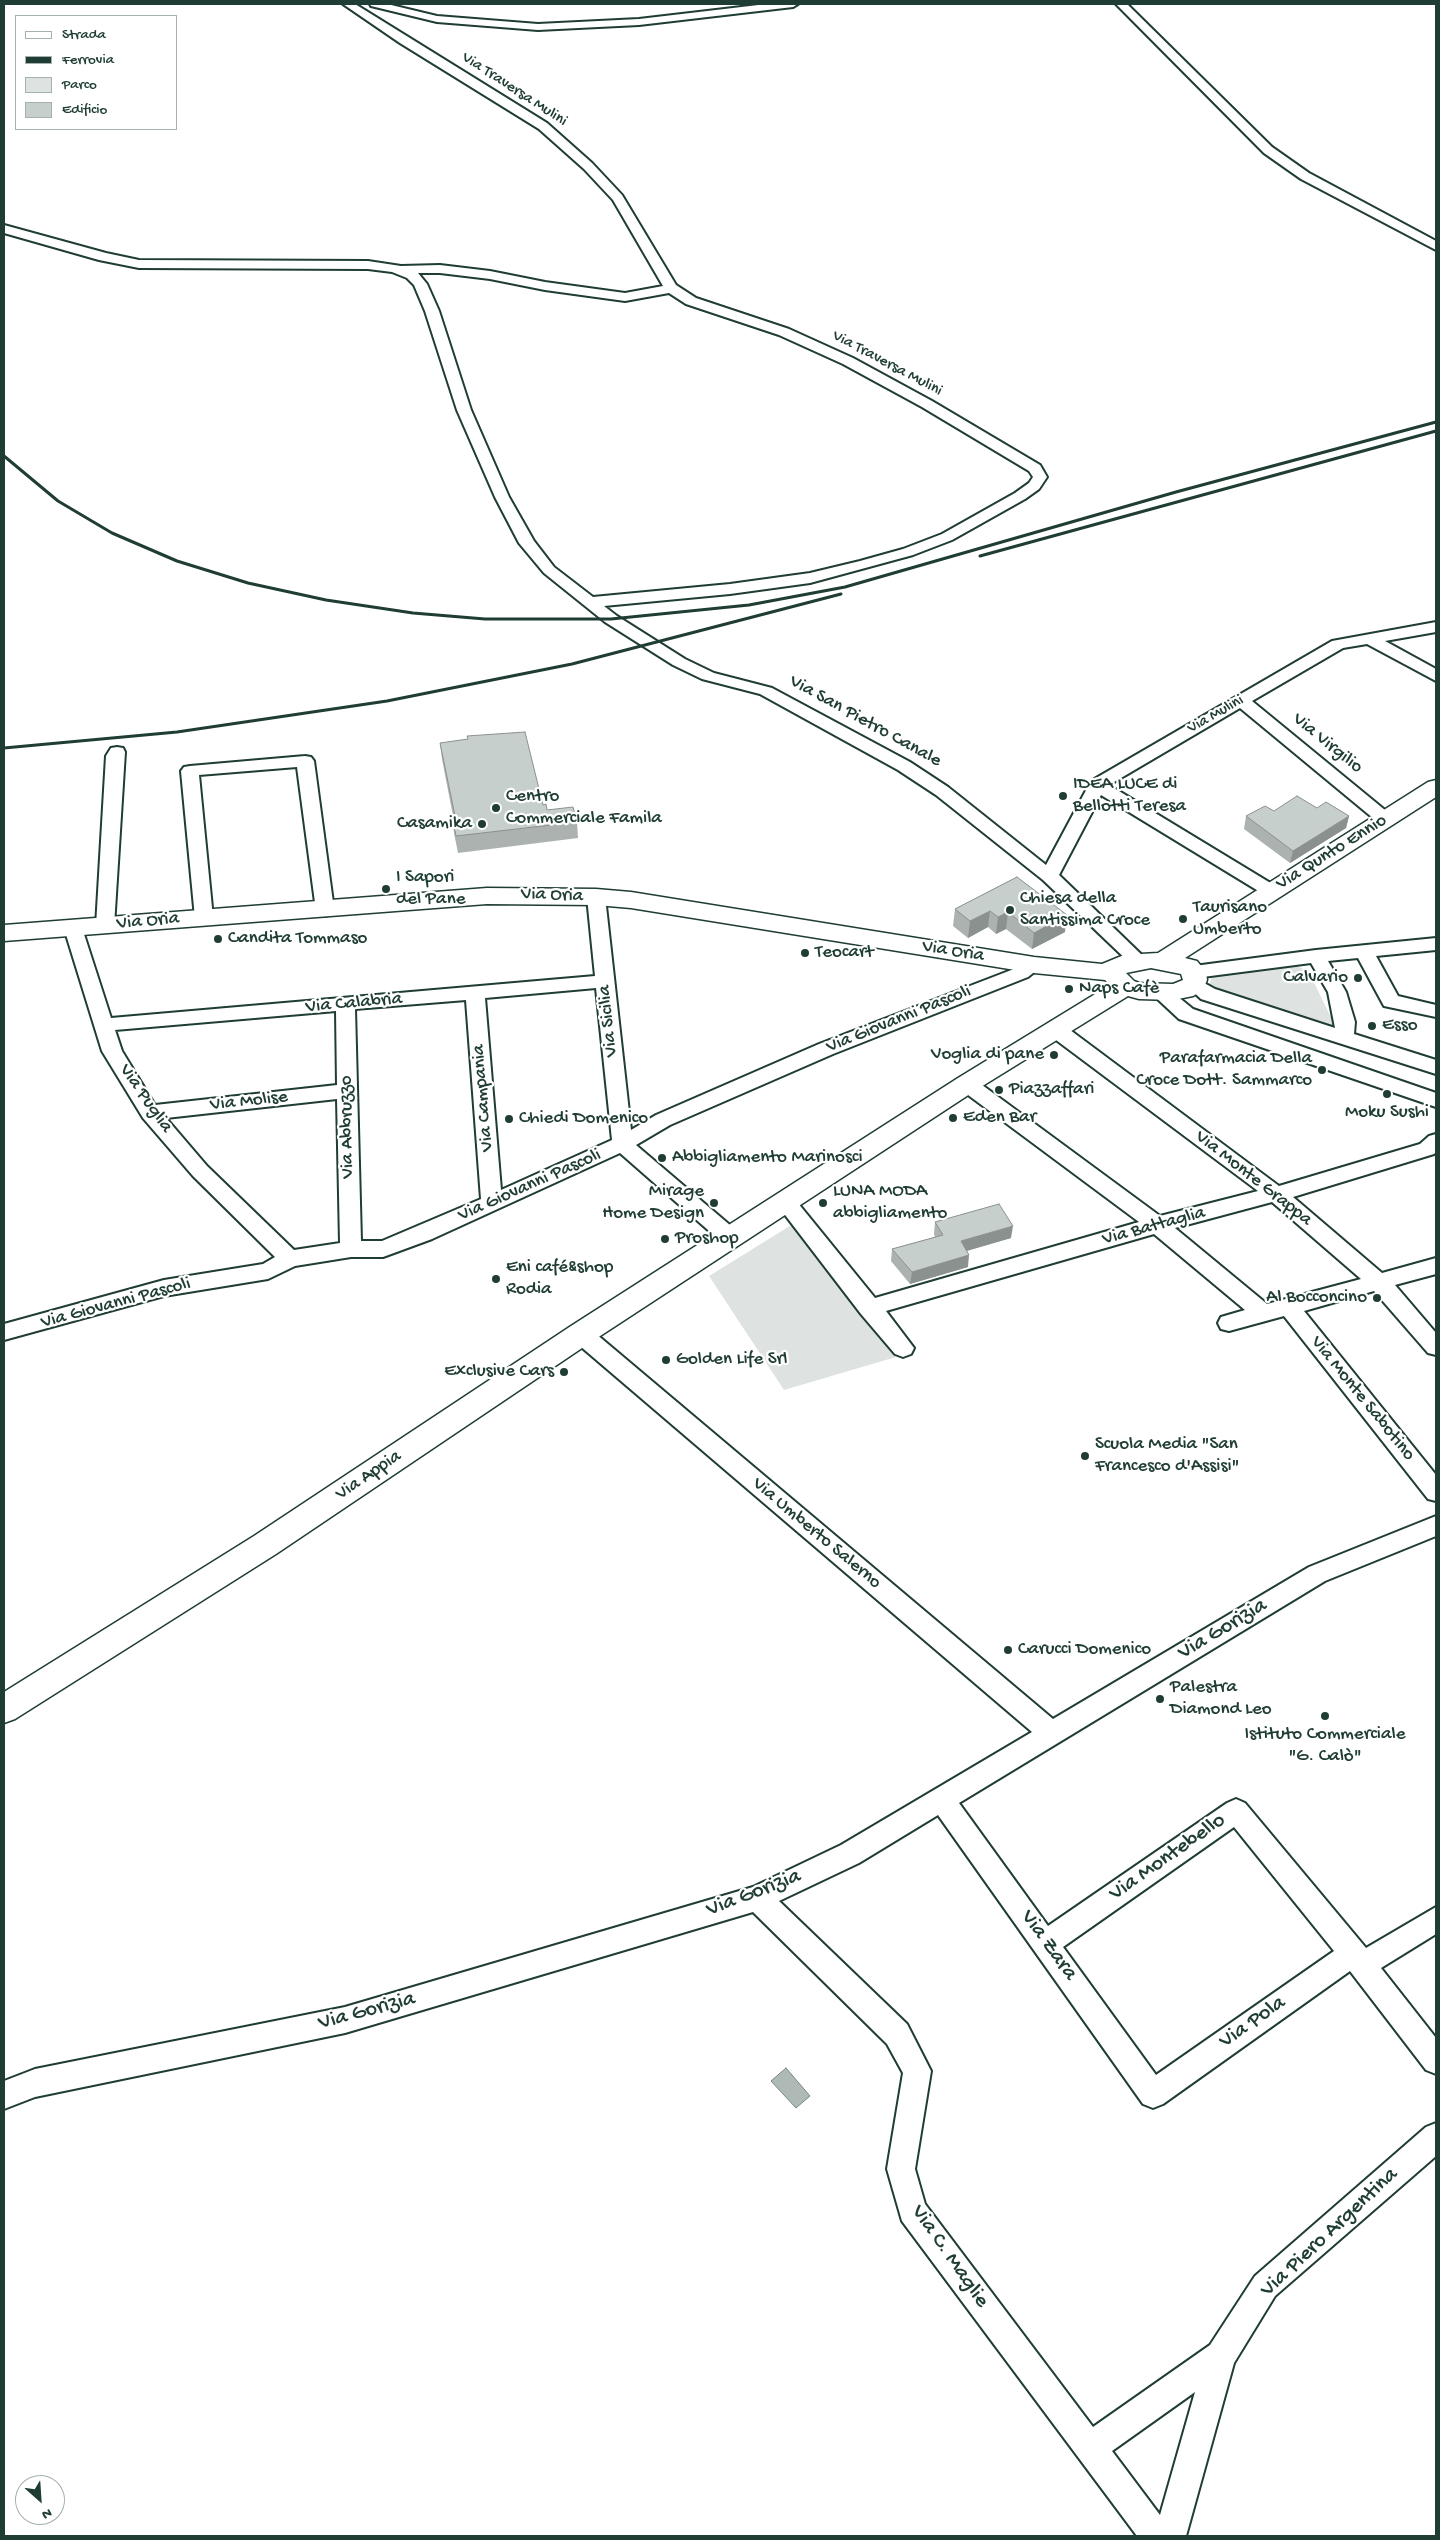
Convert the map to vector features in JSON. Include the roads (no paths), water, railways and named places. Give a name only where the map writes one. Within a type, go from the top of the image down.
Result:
[{"type":"main road","name":"Via Qunto Ennio","points":[[1170,956],[1436,787]]},
{"type":"main road","name":"Via Oria","points":[[4,933],[325,910],[486,896],[596,897],[631,900],[1112,976],[1159,992],[1184,990],[1194,978]]},
{"type":"main road","points":[[1138,960],[1170,956],[1194,978]]},
{"type":"main road","name":"Via Appia","points":[[4,1709],[265,1545],[581,1334],[967,1084],[1055,1030],[1124,963],[1138,960]]},
{"type":"street","name":"Via Traversa Mulini","points":[[348,4],[404,41],[543,126],[588,166],[618,198],[671,288],[691,300],[784,332],[848,361],[927,404],[1035,468],[1040,477],[1034,486],[1020,496],[947,537],[908,552],[865,564],[810,578],[730,590],[591,602]]},
{"type":"street","points":[[375,4],[437,19],[538,27],[639,22],[793,4]]},
{"type":"street","points":[[1121,4],[1268,150],[1305,176],[1436,246]]},
{"type":"street","points":[[4,228],[104,257],[139,264],[330,264],[383,266],[401,270],[440,269],[482,274],[545,286],[625,296],[648,294],[671,288]]},
{"type":"street","name":"Via San Pietro Canale","points":[[401,270],[415,278],[423,290],[464,410],[502,497],[521,533],[549,570],[637,636],[679,662],[708,676],[766,691],[904,766],[942,791],[1049,876],[1138,960]]},
{"type":"street","name":"Via Mulini","points":[[1097,785],[1338,644],[1436,627]]},
{"type":"street","points":[[1369,638],[1436,676]]},
{"type":"street","name":"Via Virgilio","points":[[1241,701],[1385,819]]},
{"type":"street","points":[[106,926],[115,756],[117,752]]},
{"type":"street","points":[[204,918],[190,771],[305,761],[325,910]]},
{"type":"street","points":[[1049,876],[1097,785],[1271,891]]},
{"type":"street","name":"Via Sicilia","points":[[596,897],[622,1144]]},
{"type":"street","name":"Via Puglia","points":[[73,928],[112,1051],[150,1113],[200,1171],[290,1259]]},
{"type":"street","points":[[1194,978],[1316,956],[1436,944]]},
{"type":"street","points":[[1364,952],[1391,1001],[1436,1011]]},
{"type":"street","points":[[1316,956],[1336,992],[1345,1022],[1344,1038]]},
{"type":"street","name":"Via Giovanni Pascoli","points":[[4,1332],[61,1318],[164,1288],[268,1271],[290,1259],[351,1249],[383,1249],[426,1233],[622,1144],[663,1120],[826,1049],[1021,973],[1034,965]]},
{"type":"street","points":[[1194,978],[1208,994],[1436,1067]]},
{"type":"street","name":"Via Calabria","points":[[103,1025],[475,994],[605,981]]},
{"type":"street","points":[[1159,992],[1186,1014],[1436,1100]]},
{"type":"street","name":"Via Campania","points":[[475,994],[492,1203]]},
{"type":"street","name":"Via Abbruzzo","points":[[345,1004],[351,1249]]},
{"type":"street","name":"Via Monte Grappa","points":[[1055,1030],[1276,1194],[1379,1282],[1436,1347]]},
{"type":"street","points":[[967,1084],[1158,1225],[1263,1313]]},
{"type":"street","name":"Via Molise","points":[[150,1113],[348,1091]]},
{"type":"street","name":"Via Battaglia","points":[[869,1308],[1158,1225],[1276,1194],[1427,1149],[1436,1141]]},
{"type":"street","points":[[622,1144],[731,1238]]},
{"type":"street","points":[[786,1202],[869,1308],[903,1348]]},
{"type":"street","points":[[1229,1323],[1436,1266]]},
{"type":"street","name":"Via Monte Sabotino","points":[[1288,1306],[1436,1492]]},
{"type":"street","name":"Via Umberto Salerno","points":[[581,1334],[1051,1733]]},
{"type":"street","name":"Via Gorizia","points":[[4,2095],[35,2083],[345,2020],[757,1898],[850,1854],[1317,1574],[1436,1526]]},
{"type":"street","name":"Via Zara","points":[[941,1799],[1153,2094]]},
{"type":"street","name":"Via Montebello","points":[[1046,1943],[1236,1811],[1358,1959]]},
{"type":"street","name":"Via C. Maglie","points":[[757,1898],[896,2034],[917,2071],[901,2170],[912,2211],[1156,2536]]},
{"type":"street","name":"Via Pola","points":[[1153,2094],[1358,1959],[1436,1919]]},
{"type":"street","points":[[1358,1959],[1436,2060]]},
{"type":"street","name":"Via Piero Argentina","points":[[1170,2536],[1221,2356],[1265,2286],[1436,2137]]},
{"type":"street","points":[[1090,2448],[1221,2356]]},
{"type":"railway","points":[[4,456],[58,501],[112,533],[177,561],[248,583],[326,600],[413,613],[485,619],[611,619],[749,605],[845,587],[1176,492],[1436,422]]},
{"type":"railway","points":[[980,556],[1436,431]]},
{"type":"railway","points":[[4,748],[177,732],[387,701],[572,664],[841,594]]},
{"type":"place","name":"IDEA LUCE di Bellotti Teresa","points":[[1063,796]]},
{"type":"place","name":"Centro Commerciale Famila","points":[[496,808]]},
{"type":"place","name":"Casamika","points":[[482,824]]},
{"type":"place","name":"I Sapori del Pane","points":[[386,889]]},
{"type":"place","name":"Chiesa della Santissima Croce","points":[[1010,910]]},
{"type":"place","name":"Taurisano Umberto","points":[[1183,919]]},
{"type":"place","name":"Candita Tommaso","points":[[218,939]]},
{"type":"place","name":"Teocart","points":[[805,953]]},
{"type":"place","name":"Calvario","points":[[1358,978]]},
{"type":"place","name":"Naps Cafè","points":[[1069,989]]},
{"type":"place","name":"Esso","points":[[1372,1026]]},
{"type":"place","name":"Voglia di pane","points":[[1054,1055]]},
{"type":"place","name":"Parafarmacia Della Croce Dott. Sammarco","points":[[1322,1070]]},
{"type":"place","name":"Piazzaffari","points":[[999,1090]]},
{"type":"place","name":"Moku Sushi","points":[[1387,1094]]},
{"type":"place","name":"Eden Bar","points":[[953,1118]]},
{"type":"place","name":"Chiedi Domenico","points":[[509,1119]]},
{"type":"place","name":"Abbigliamento Marinosci","points":[[662,1158]]},
{"type":"place","name":"Mirage Home Design","points":[[714,1203]]},
{"type":"place","name":"LUNA MODA abbigliamento","points":[[823,1203]]},
{"type":"place","name":"Proshop","points":[[665,1239]]},
{"type":"place","name":"Eni café&shop Rodia","points":[[496,1279]]},
{"type":"place","name":"Al Bocconcino","points":[[1377,1298]]},
{"type":"place","name":"Golden Life Srl","points":[[666,1360]]},
{"type":"place","name":"Exclusive Cars","points":[[564,1372]]},
{"type":"place","name":"Scuola Media \"San Francesco d'Assisi\"","points":[[1085,1456]]},
{"type":"place","name":"Carucci Domenico","points":[[1008,1650]]},
{"type":"place","name":"Palestra Diamond Leo","points":[[1160,1699]]},
{"type":"place","name":"Istituto Commerciale \"G. Calò\"","points":[[1325,1716]]}]
